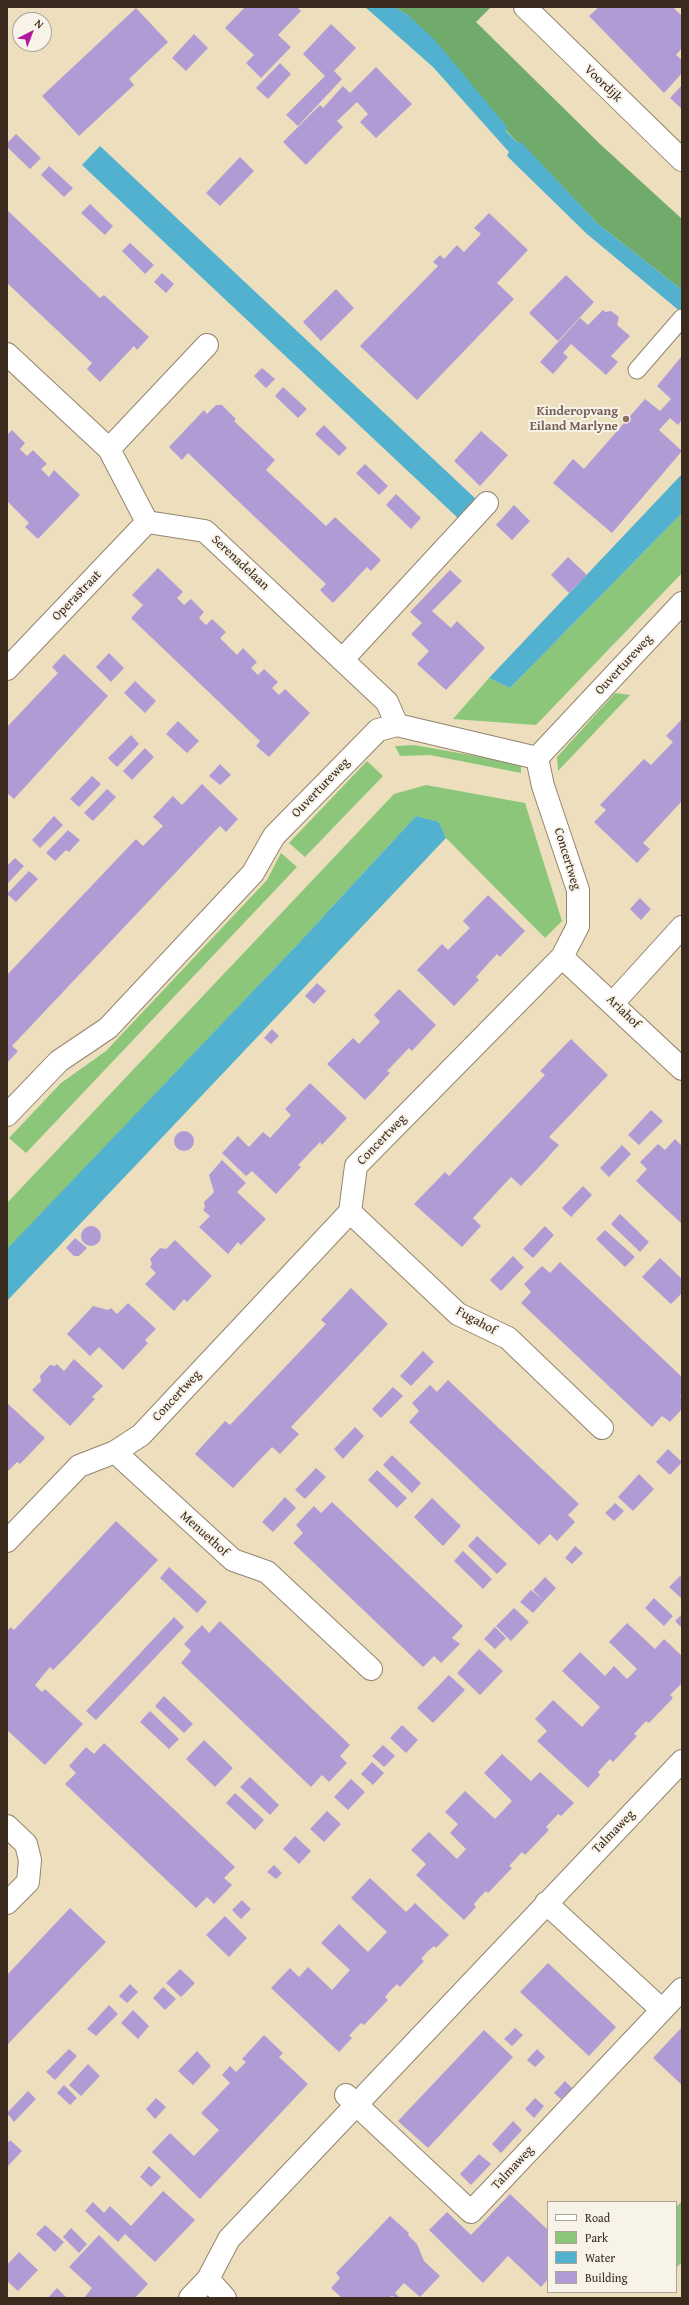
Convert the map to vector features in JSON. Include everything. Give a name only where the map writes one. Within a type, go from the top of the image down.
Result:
[{"type":"street","name":"Voordijk","points":[[525,7],[682,160]]},
{"type":"street","points":[[109,449],[207,344]]},
{"type":"street","points":[[7,354],[109,449],[147,522]]},
{"type":"street","points":[[342,660],[487,503]]},
{"type":"street","name":"Serenadelaan","points":[[147,522],[205,531],[387,702],[397,724]]},
{"type":"street","name":"Operastraat","points":[[7,669],[147,522]]},
{"type":"street","name":"Ouvertureweg","points":[[536,758],[682,603]]},
{"type":"street","points":[[397,724],[536,758]]},
{"type":"street","name":"Ouvertureweg","points":[[7,1115],[59,1061],[108,1028],[252,873],[274,836],[378,730],[397,724]]},
{"type":"street","name":"Concertweg","points":[[7,1541],[79,1466],[115,1452],[141,1435],[350,1212],[356,1166],[562,957],[578,926],[578,890],[543,786],[536,758]]},
{"type":"street","points":[[613,1003],[682,927]]},
{"type":"street","name":"Ariahof","points":[[562,957],[682,1069]]},
{"type":"street","name":"Fugahof","points":[[350,1212],[458,1314],[508,1338],[602,1428]]},
{"type":"street","name":"Menuethof","points":[[115,1452],[233,1560],[267,1572],[371,1669]]},
{"type":"street","name":"Talmaweg","points":[[190,2298],[208,2279],[229,2239],[351,2100],[546,1903],[682,1760]]},
{"type":"street","points":[[7,1826],[26,1844],[30,1860],[28,1882],[7,1903]]},
{"type":"street","points":[[546,1903],[662,2010]]},
{"type":"street","name":"Talmaweg","points":[[351,2100],[471,2212],[682,1989]]},
{"type":"street","points":[[208,2279],[225,2298]]},
{"type":"lane","points":[[637,370],[682,318]]},
{"type":"green space","points":[[394,7],[491,7],[476,22],[600,144],[682,219],[682,290],[598,224],[521,143],[518,143],[506,130],[408,15]]},
{"type":"green space","points":[[682,513],[682,573],[536,725],[453,719],[489,678],[510,688]]},
{"type":"green space","points":[[615,693],[630,695],[558,771],[557,757]]},
{"type":"green space","points":[[414,745],[521,764],[521,773],[430,755],[400,756],[395,746]]},
{"type":"green space","points":[[367,761],[383,776],[305,857],[289,843]]},
{"type":"green space","points":[[426,785],[525,803],[562,921],[545,938],[446,838],[439,822],[416,816],[295,947],[7,1250],[7,1203],[394,794]]},
{"type":"green space","points":[[281,853],[297,867],[26,1153],[9,1138],[61,1083],[106,1051],[267,880]]},
{"type":"green space","points":[[682,2201],[682,2262],[677,2267],[677,2206]]},
{"type":"water","points":[[365,7],[394,7],[408,15],[435,40],[507,127],[506,131],[518,143],[521,142],[598,224],[682,290],[682,313],[587,234],[507,156],[509,152],[433,67]]},
{"type":"water","points":[[100,146],[478,501],[460,520],[82,165]]},
{"type":"water","points":[[682,474],[682,513],[510,688],[489,678]]},
{"type":"water","points":[[416,816],[439,822],[446,838],[7,1301],[7,1249],[295,947]]},
{"type":"building","points":[[245,7],[297,7],[301,11],[278,35],[291,47],[261,78],[246,63],[254,55],[225,28]]},
{"type":"building","points":[[599,7],[673,7],[682,16],[682,48],[676,55],[682,60],[682,73],[664,93],[589,16]]},
{"type":"building","points":[[136,8],[168,42],[129,79],[134,85],[79,136],[42,96]]},
{"type":"building","points":[[331,24],[356,48],[334,71],[342,79],[298,126],[286,115],[325,76],[303,54]]},
{"type":"building","points":[[194,34],[208,48],[186,71],[172,58]]},
{"type":"building","points":[[280,63],[291,74],[268,99],[256,88]]},
{"type":"building","points":[[376,67],[412,104],[376,138],[360,122],[368,114],[357,102],[337,121],[343,127],[306,165],[283,142],[320,105],[323,108],[343,86],[350,93]]},
{"type":"building","points":[[682,85],[682,109],[670,98]]},
{"type":"building","points":[[16,134],[41,158],[30,169],[7,147],[7,143]]},
{"type":"building","points":[[240,157],[254,171],[220,206],[206,193]]},
{"type":"building","points":[[49,166],[73,188],[64,197],[41,175]]},
{"type":"building","points":[[90,204],[113,226],[105,235],[81,213]]},
{"type":"building","points":[[7,210],[100,298],[104,295],[149,337],[137,350],[134,346],[100,382],[87,369],[92,363],[7,283]]},
{"type":"building","points":[[489,213],[528,250],[497,283],[514,299],[417,400],[360,346],[438,266],[433,262],[440,255],[444,259],[457,245],[464,252],[481,234],[474,228]]},
{"type":"building","points":[[130,243],[154,265],[145,274],[122,251]]},
{"type":"building","points":[[162,273],[174,284],[166,293],[154,282]]},
{"type":"building","points":[[566,275],[594,302],[558,341],[529,313]]},
{"type":"building","points":[[336,289],[354,308],[321,341],[303,322]]},
{"type":"building","points":[[603,310],[605,312],[611,311],[619,317],[617,325],[630,336],[611,356],[618,362],[606,375],[571,344],[563,353],[568,357],[553,374],[540,362],[580,318],[588,325]]},
{"type":"building","points":[[682,356],[682,420],[678,425],[670,418],[659,430],[682,451],[612,533],[553,483],[573,459],[584,469],[645,399],[660,411],[671,399],[657,386]]},
{"type":"building","points":[[262,368],[275,379],[266,388],[254,376]]},
{"type":"building","points":[[283,387],[307,409],[298,418],[275,396]]},
{"type":"building","points":[[216,405],[222,405],[236,419],[234,421],[275,460],[266,470],[326,526],[335,517],[381,560],[371,571],[367,567],[333,603],[320,590],[326,584],[188,453],[182,460],[169,447],[204,410],[207,414]]},
{"type":"building","points":[[324,425],[347,448],[339,456],[315,434]]},
{"type":"building","points":[[12,430],[25,443],[20,449],[27,456],[33,450],[47,464],[41,469],[49,477],[54,470],[80,495],[38,539],[25,527],[29,523],[8,502],[7,504],[7,435]]},
{"type":"building","points":[[481,431],[508,455],[480,486],[454,461]]},
{"type":"building","points":[[365,464],[388,486],[379,495],[356,473]]},
{"type":"building","points":[[396,494],[421,518],[411,529],[386,505]]},
{"type":"building","points":[[514,505],[530,521],[512,540],[496,525]]},
{"type":"building","points":[[568,557],[587,575],[569,593],[551,575]]},
{"type":"building","points":[[158,568],[183,592],[177,598],[184,605],[191,599],[204,612],[199,618],[206,625],[212,619],[226,632],[220,638],[237,655],[243,648],[257,662],[251,668],[258,675],[264,669],[278,682],[272,688],[279,695],[285,689],[310,713],[269,757],[256,746],[260,741],[131,618],[143,605],[132,595]]},
{"type":"building","points":[[450,570],[462,581],[432,611],[451,628],[457,621],[485,648],[446,690],[417,664],[429,651],[411,634],[422,623],[410,612]]},
{"type":"building","points":[[109,653],[124,668],[111,682],[96,667]]},
{"type":"building","points":[[64,654],[108,696],[14,799],[7,793],[7,727],[58,673],[52,667]]},
{"type":"building","points":[[135,681],[156,701],[145,713],[124,693]]},
{"type":"building","points":[[682,719],[682,801],[643,843],[650,849],[637,863],[594,822],[606,810],[600,805],[644,759],[651,765],[673,742],[666,736]]},
{"type":"building","points":[[178,721],[199,741],[187,753],[166,734]]},
{"type":"building","points":[[131,735],[139,744],[117,767],[108,758]]},
{"type":"building","points":[[145,748],[154,757],[132,780],[123,771]]},
{"type":"building","points":[[220,764],[231,775],[220,785],[209,776]]},
{"type":"building","points":[[92,776],[101,784],[79,807],[70,799]]},
{"type":"building","points":[[202,784],[238,819],[226,832],[220,826],[212,834],[12,1046],[18,1051],[7,1063],[7,975],[136,839],[143,846],[163,826],[153,817],[173,796],[182,805]]},
{"type":"building","points":[[107,789],[116,797],[93,821],[84,813]]},
{"type":"building","points":[[54,816],[63,825],[40,848],[32,840]]},
{"type":"building","points":[[68,830],[80,840],[69,852],[66,850],[55,861],[46,853]]},
{"type":"building","points":[[15,858],[24,866],[7,884],[7,866]]},
{"type":"building","points":[[29,871],[38,879],[16,902],[7,894]]},
{"type":"building","points":[[488,895],[525,931],[500,957],[497,954],[476,977],[479,980],[454,1006],[417,970],[442,944],[448,950],[470,928],[463,921]]},
{"type":"building","points":[[640,898],[651,909],[641,920],[630,909]]},
{"type":"building","points":[[317,983],[326,991],[314,1004],[305,996]]},
{"type":"building","points":[[399,989],[436,1025],[412,1051],[409,1048],[387,1071],[390,1073],[365,1100],[327,1064],[353,1038],[359,1044],[380,1022],[374,1015]]},
{"type":"building","points":[[272,1029],[279,1036],[271,1044],[264,1038]]},
{"type":"building","points":[[571,1039],[608,1075],[549,1137],[559,1145],[540,1166],[521,1186],[511,1177],[473,1218],[481,1226],[462,1247],[414,1204],[445,1172],[449,1176],[545,1075],[540,1071]]},
{"type":"building","points":[[310,1083],[347,1118],[322,1145],[320,1142],[298,1165],[301,1167],[276,1194],[252,1171],[246,1176],[222,1153],[238,1136],[249,1147],[263,1132],[270,1138],[291,1115],[285,1109]]},
{"type":"building","points":[[651,1110],[663,1121],[639,1145],[628,1135]]},
{"type":"building","points":[[184,1131],[191,1134],[194,1141],[191,1148],[184,1151],[177,1148],[174,1141],[177,1134]]},
{"type":"building","points":[[675,1139],[682,1146],[682,1224],[636,1181],[647,1169],[640,1162],[658,1144],[665,1150]]},
{"type":"building","points":[[622,1145],[631,1154],[609,1177],[600,1168]]},
{"type":"building","points":[[222,1160],[246,1183],[237,1192],[266,1219],[241,1245],[238,1242],[228,1254],[199,1227],[210,1216],[203,1210],[205,1208],[204,1202],[214,1192],[209,1175]]},
{"type":"building","points":[[583,1186],[592,1195],[571,1217],[562,1208]]},
{"type":"building","points":[[620,1214],[649,1242],[640,1252],[611,1224]]},
{"type":"building","points":[[91,1226],[98,1229],[101,1236],[98,1243],[91,1246],[84,1243],[81,1236],[84,1229]]},
{"type":"building","points":[[545,1226],[554,1235],[533,1258],[523,1249]]},
{"type":"building","points":[[605,1230],[635,1257],[625,1267],[596,1239]]},
{"type":"building","points":[[75,1238],[87,1248],[79,1256],[74,1256],[66,1248]]},
{"type":"building","points":[[175,1240],[212,1276],[187,1302],[184,1299],[174,1311],[145,1284],[156,1273],[150,1267],[152,1264],[150,1259],[160,1248],[166,1249]]},
{"type":"building","points":[[513,1256],[524,1267],[501,1291],[490,1280]]},
{"type":"building","points":[[660,1258],[682,1279],[682,1293],[671,1304],[642,1277]]},
{"type":"building","points":[[560,1262],[682,1377],[682,1394],[680,1396],[682,1398],[682,1409],[670,1422],[662,1416],[652,1427],[521,1303],[531,1292],[524,1284],[542,1266],[550,1273]]},
{"type":"building","points":[[351,1288],[388,1324],[291,1427],[299,1434],[280,1454],[272,1447],[233,1488],[195,1454],[225,1421],[230,1425],[326,1324],[321,1320]]},
{"type":"building","points":[[128,1303],[156,1329],[145,1340],[148,1343],[123,1370],[99,1347],[90,1356],[67,1334],[93,1306],[108,1310],[111,1308],[117,1314]]},
{"type":"building","points":[[423,1351],[434,1362],[411,1386],[400,1376]]},
{"type":"building","points":[[74,1359],[103,1386],[92,1397],[95,1399],[70,1426],[32,1390],[41,1381],[40,1376],[50,1365],[55,1366],[57,1364],[64,1371]]},
{"type":"building","points":[[448,1380],[579,1504],[568,1515],[575,1522],[557,1541],[550,1534],[539,1545],[409,1422],[419,1411],[412,1403],[430,1385],[437,1392]]},
{"type":"building","points":[[393,1387],[403,1396],[381,1418],[372,1409]]},
{"type":"building","points":[[7,1403],[45,1438],[20,1464],[17,1462],[7,1472]]},
{"type":"building","points":[[355,1427],[364,1436],[343,1459],[334,1449]]},
{"type":"building","points":[[668,1449],[682,1462],[670,1475],[656,1462]]},
{"type":"building","points":[[392,1455],[421,1483],[412,1493],[383,1465]]},
{"type":"building","points":[[316,1468],[326,1477],[305,1499],[295,1490]]},
{"type":"building","points":[[377,1470],[407,1498],[397,1508],[368,1480]]},
{"type":"building","points":[[639,1474],[654,1489],[633,1511],[618,1497]]},
{"type":"building","points":[[285,1497],[296,1508],[273,1532],[262,1522]]},
{"type":"building","points":[[432,1498],[461,1526],[443,1546],[414,1517]]},
{"type":"building","points":[[332,1502],[463,1626],[452,1638],[460,1644],[441,1663],[434,1656],[423,1667],[293,1543],[303,1533],[296,1525],[314,1506],[321,1513]]},
{"type":"building","points":[[615,1503],[624,1511],[614,1521],[605,1513]]},
{"type":"building","points":[[116,1521],[158,1560],[69,1654],[53,1670],[50,1667],[35,1685],[42,1692],[45,1689],[83,1724],[45,1765],[7,1730],[7,1631],[11,1627],[14,1630]]},
{"type":"building","points":[[477,1536],[507,1564],[497,1574],[468,1546]]},
{"type":"building","points":[[575,1546],[583,1553],[572,1564],[565,1558]]},
{"type":"building","points":[[463,1551],[492,1579],[483,1589],[454,1561]]},
{"type":"building","points":[[169,1567],[207,1602],[197,1613],[160,1578]]},
{"type":"building","points":[[680,1576],[682,1578],[682,1599],[669,1587]]},
{"type":"building","points":[[545,1577],[556,1588],[544,1601],[533,1590]]},
{"type":"building","points":[[531,1590],[544,1601],[533,1613],[520,1602]]},
{"type":"building","points":[[654,1598],[673,1616],[664,1626],[645,1608]]},
{"type":"building","points":[[514,1608],[529,1622],[511,1641],[496,1626]]},
{"type":"building","points":[[682,1614],[682,1628],[675,1621]]},
{"type":"building","points":[[174,1617],[184,1627],[96,1720],[86,1711]]},
{"type":"building","points":[[220,1621],[350,1745],[340,1756],[347,1763],[329,1782],[322,1775],[311,1787],[181,1663],[191,1651],[184,1644],[202,1625],[209,1633]]},
{"type":"building","points":[[627,1623],[655,1649],[664,1639],[682,1656],[682,1683],[670,1695],[673,1698],[649,1723],[646,1721],[634,1734],[637,1736],[613,1762],[610,1759],[598,1772],[600,1775],[588,1788],[537,1741],[547,1731],[535,1719],[553,1700],[582,1727],[600,1707],[562,1671],[580,1652],[605,1676],[614,1666],[627,1679],[637,1669],[609,1642]]},
{"type":"building","points":[[495,1627],[506,1638],[495,1649],[484,1639]]},
{"type":"building","points":[[479,1649],[503,1671],[480,1695],[457,1673]]},
{"type":"building","points":[[449,1675],[465,1690],[433,1723],[417,1708]]},
{"type":"building","points":[[164,1696],[193,1724],[184,1733],[155,1706]]},
{"type":"building","points":[[150,1711],[179,1739],[169,1749],[140,1722]]},
{"type":"building","points":[[402,1725],[418,1740],[406,1753],[390,1738]]},
{"type":"building","points":[[204,1740],[233,1768],[215,1787],[186,1759]]},
{"type":"building","points":[[104,1743],[235,1867],[224,1878],[232,1885],[214,1904],[207,1897],[196,1908],[65,1784],[76,1773],[69,1766],[86,1747],[94,1754]]},
{"type":"building","points":[[383,1745],[395,1756],[384,1767],[372,1756]]},
{"type":"building","points":[[502,1754],[531,1781],[540,1772],[574,1803],[561,1816],[558,1814],[546,1827],[549,1830],[525,1855],[522,1852],[509,1866],[512,1868],[488,1893],[486,1891],[474,1904],[476,1907],[464,1920],[416,1875],[426,1864],[411,1850],[429,1832],[457,1859],[466,1849],[450,1833],[458,1824],[445,1812],[465,1791],[495,1819],[512,1801],[484,1773]]},
{"type":"building","points":[[372,1762],[384,1773],[373,1785],[361,1774]]},
{"type":"building","points":[[250,1777],[279,1805],[270,1815],[240,1787]]},
{"type":"building","points":[[351,1779],[365,1792],[348,1810],[334,1797]]},
{"type":"building","points":[[235,1793],[264,1820],[255,1830],[226,1803]]},
{"type":"building","points":[[327,1811],[341,1824],[324,1842],[310,1829]]},
{"type":"building","points":[[295,1836],[311,1851],[299,1864],[283,1849]]},
{"type":"building","points":[[274,1865],[282,1873],[276,1879],[267,1872]]},
{"type":"building","points":[[370,1878],[406,1912],[415,1903],[449,1935],[436,1948],[434,1946],[427,1952],[421,1959],[424,1961],[400,1987],[397,1984],[391,1990],[385,1997],[388,2000],[364,2025],[361,2023],[355,2029],[349,2036],[352,2038],[339,2052],[271,1988],[290,1968],[299,1977],[308,1967],[332,1990],[350,1970],[321,1943],[339,1924],[368,1952],[387,1932],[351,1898]]},
{"type":"building","points":[[242,1900],[251,1909],[241,1919],[232,1910]]},
{"type":"building","points":[[70,1908],[106,1942],[7,2045],[7,1975]]},
{"type":"building","points":[[225,1916],[247,1938],[229,1957],[206,1935]]},
{"type":"building","points":[[548,1963],[616,2027],[589,2056],[520,1992]]},
{"type":"building","points":[[180,1969],[195,1983],[181,1997],[166,1983]]},
{"type":"building","points":[[130,1984],[138,1992],[127,2003],[119,1996]]},
{"type":"building","points":[[163,1987],[176,1999],[165,2010],[153,1998]]},
{"type":"building","points":[[109,2005],[118,2014],[96,2036],[87,2029]]},
{"type":"building","points":[[133,2010],[149,2026],[138,2039],[121,2023]]},
{"type":"building","points":[[682,2027],[682,2085],[653,2058]]},
{"type":"building","points":[[515,2028],[523,2035],[512,2046],[504,2039]]},
{"type":"building","points":[[484,2030],[513,2057],[428,2148],[398,2121]]},
{"type":"building","points":[[264,2035],[283,2053],[279,2057],[308,2084],[200,2199],[152,2152],[170,2133],[194,2156],[219,2130],[201,2113],[230,2083],[222,2075],[230,2066],[236,2072],[246,2062],[242,2059]]},
{"type":"building","points":[[69,2049],[77,2056],[55,2080],[46,2072]]},
{"type":"building","points":[[537,2049],[545,2057],[535,2067],[527,2060]]},
{"type":"building","points":[[197,2051],[211,2066],[193,2085],[178,2071]]},
{"type":"building","points":[[88,2064],[100,2076],[81,2096],[69,2085]]},
{"type":"building","points":[[565,2081],[572,2088],[561,2099],[554,2093]]},
{"type":"building","points":[[64,2085],[77,2098],[70,2105],[57,2093]]},
{"type":"building","points":[[28,2091],[36,2099],[14,2122],[7,2113]]},
{"type":"building","points":[[156,2098],[166,2107],[155,2119],[146,2109]]},
{"type":"building","points":[[535,2098],[544,2106],[534,2118],[525,2109]]},
{"type":"building","points":[[513,2121],[522,2130],[501,2153],[492,2144]]},
{"type":"building","points":[[10,2140],[22,2151],[7,2167],[7,2144]]},
{"type":"building","points":[[479,2154],[491,2164],[471,2185],[460,2174]]},
{"type":"building","points":[[149,2166],[161,2177],[151,2187],[140,2177]]},
{"type":"building","points":[[163,2191],[195,2220],[155,2262],[125,2234],[118,2242],[85,2211],[93,2202],[104,2213],[110,2206],[131,2226]]},
{"type":"building","points":[[510,2194],[547,2229],[547,2280],[541,2287],[508,2256],[483,2283],[429,2230],[447,2212],[471,2235]]},
{"type":"building","points":[[390,2216],[409,2233],[408,2235],[417,2244],[424,2261],[440,2276],[420,2297],[404,2283],[395,2293],[400,2298],[391,2296],[389,2298],[342,2298],[331,2288],[340,2278],[336,2273]]},
{"type":"building","points":[[45,2225],[64,2242],[55,2252],[36,2234]]},
{"type":"building","points":[[71,2228],[87,2244],[79,2253],[63,2237]]},
{"type":"building","points":[[99,2235],[148,2284],[135,2298],[84,2298],[92,2288],[69,2267]]},
{"type":"building","points":[[19,2252],[38,2270],[18,2291],[7,2281],[7,2265]]},
{"type":"building","points":[[57,2288],[67,2298],[48,2298]]},
{"type":"place","name":"Kinderopvang Eiland Marlyne","points":[[626,419]]}]
